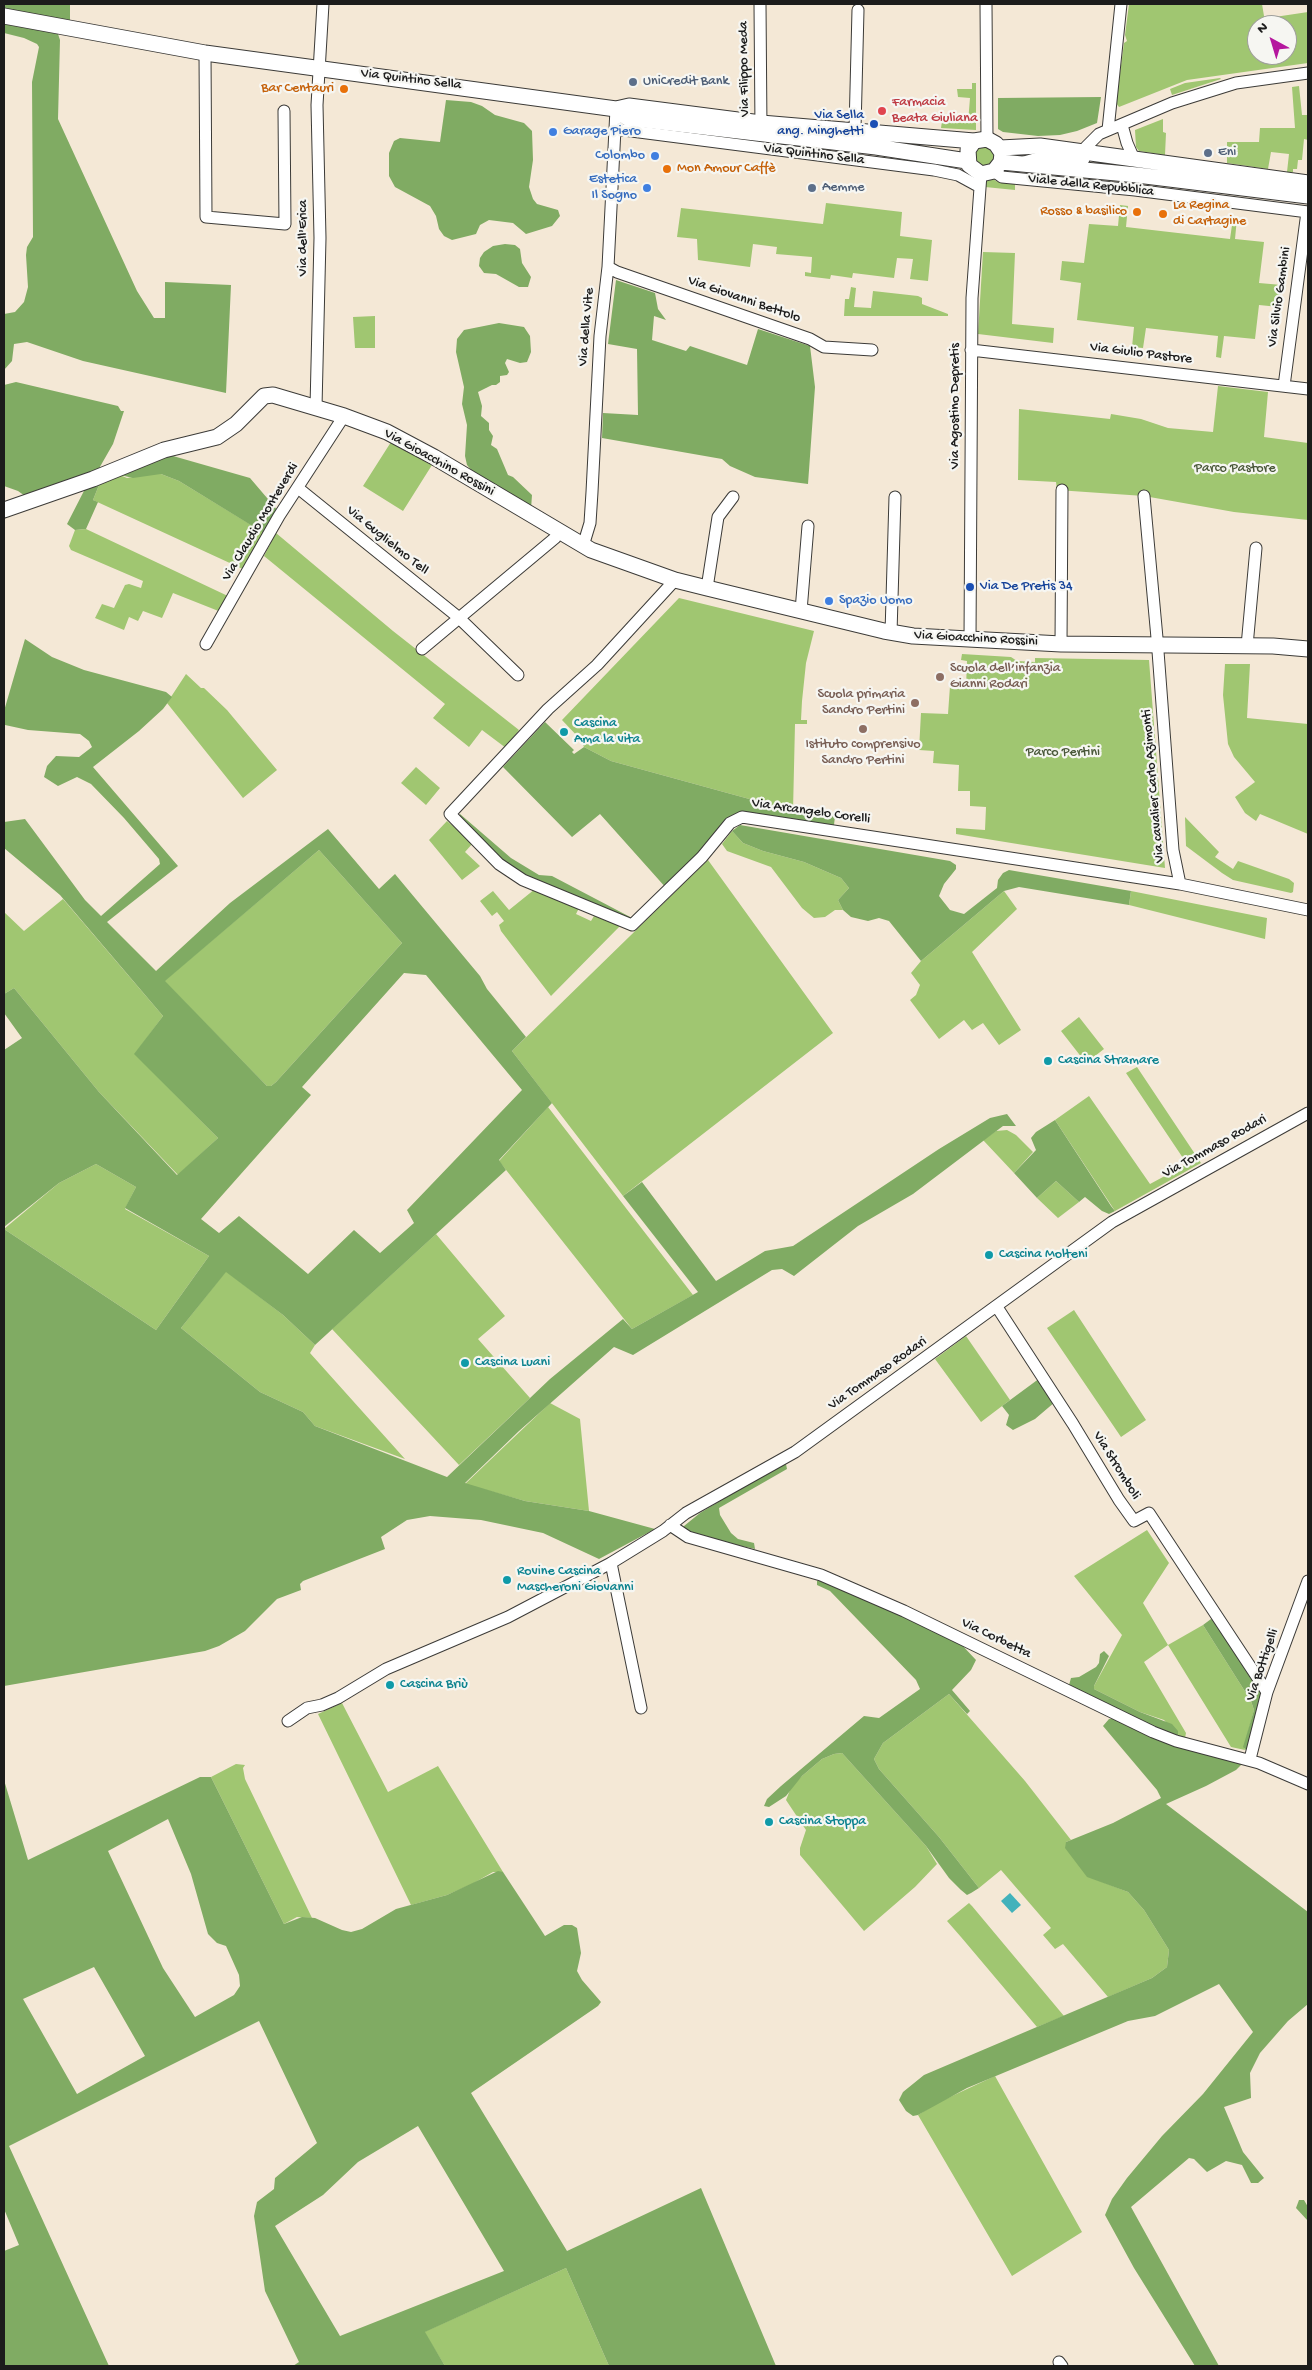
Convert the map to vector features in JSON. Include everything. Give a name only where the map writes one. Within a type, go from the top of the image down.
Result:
[{"type":"street","name":"Via dell'Erica","points":[[316,407],[320,238],[317,105],[323,4]]},
{"type":"street","name":"Via Filippo Meda","points":[[760,4],[761,128]]},
{"type":"street","points":[[986,4],[980,140],[968,150],[967,161],[972,169],[991,168],[1040,146],[1308,183]]},
{"type":"street","points":[[1108,130],[1121,4]]},
{"type":"street","points":[[855,129],[858,10]]},
{"type":"street","name":"Via Quintino Sella","points":[[4,16],[205,53],[616,110],[629,106],[967,161]]},
{"type":"street","points":[[205,53],[206,217],[285,224],[284,110]]},
{"type":"street","points":[[1085,152],[1086,146],[1094,138],[1108,130],[1172,104],[1219,88],[1308,73]]},
{"type":"street","name":"Via Quintino Sella","points":[[616,110],[627,118],[691,133],[958,175],[1022,163],[1088,169]]},
{"type":"street","name":"Via della Vite","points":[[584,546],[590,523],[600,336],[608,266],[616,110]]},
{"type":"street","points":[[1122,125],[1126,143],[1134,159]]},
{"type":"street","name":"Via Quintino Sella","points":[[616,129],[691,133],[761,128],[855,129],[992,141],[991,168]]},
{"type":"street","name":"Viale della Repubblica","points":[[1022,163],[1038,158],[1080,162],[1084,159],[1085,152]]},
{"type":"street","name":"Viale della Repubblica","points":[[991,168],[1002,177],[1135,190],[1308,212]]},
{"type":"street","name":"Via Agostino Depretis","points":[[970,639],[972,298],[991,168]]},
{"type":"street","name":"Viale della Repubblica","points":[[1088,169],[1308,196]]},
{"type":"street","name":"Via Silvio Gambini","points":[[1284,386],[1308,212]]},
{"type":"street","name":"Via Giovanni Bettolo","points":[[608,266],[617,272],[810,339],[824,347],[872,350]]},
{"type":"street","name":"Via Giulio Pastore","points":[[971,350],[1308,388]]},
{"type":"street","name":"Via Gioacchino Rossini","points":[[4,510],[93,479],[164,450],[217,437],[236,424],[264,396],[273,395],[344,416],[410,444],[558,532],[603,555],[675,580],[707,588],[891,633],[1060,644],[1247,646],[1308,649]]},
{"type":"street","name":"Via Claudio Monteverdi","points":[[206,644],[298,488],[344,416]]},
{"type":"street","name":"Via Guglielmo Tell","points":[[298,488],[458,617],[518,675]]},
{"type":"street","points":[[1060,644],[1062,490]]},
{"type":"street","points":[[1144,496],[1158,645]]},
{"type":"street","points":[[707,588],[718,517],[733,497]]},
{"type":"street","points":[[891,633],[895,497]]},
{"type":"street","points":[[801,611],[808,526]]},
{"type":"street","points":[[422,649],[458,617],[555,538],[558,532]]},
{"type":"street","points":[[1247,646],[1256,548]]},
{"type":"street","name":"Via Arcangelo Corelli","points":[[675,580],[597,665],[548,709],[450,814],[499,864],[523,880],[632,926],[702,856],[730,823],[742,817],[1180,884]]},
{"type":"street","name":"Via cavalier Carlo Azimonti","points":[[1158,645],[1173,850],[1180,884]]},
{"type":"street","points":[[1180,884],[1308,910]]},
{"type":"street","name":"Via Tommaso Rodari","points":[[288,1721],[307,1708],[322,1706],[338,1698],[386,1669],[508,1617],[611,1563],[670,1525],[686,1512],[795,1452],[1112,1222],[1308,1113]]},
{"type":"street","name":"Via Stromboli","points":[[997,1307],[1124,1507],[1134,1521],[1149,1512],[1267,1692]]},
{"type":"street","name":"Via Corbetta","points":[[670,1525],[688,1537],[821,1575],[904,1611],[1153,1732],[1250,1760],[1308,1784]]},
{"type":"street","points":[[611,1563],[641,1708]]},
{"type":"street","name":"Via Bottigelli","points":[[1250,1760],[1267,1692],[1308,1581]]},
{"type":"green space","points":[[4,4],[70,4],[70,20],[37,17],[4,10]]},
{"type":"green space","points":[[1129,4],[1262,4],[1264,15],[1247,15],[1247,65],[1294,65],[1187,80],[1119,107],[1116,103],[1124,43],[1127,41],[1125,35]]},
{"type":"green space","points":[[1308,12],[1308,63],[1297,65],[1297,15],[1288,15]]},
{"type":"green space","points":[[4,22],[58,34],[60,40],[58,119],[137,291],[154,318],[165,318],[165,282],[231,285],[226,393],[83,361],[27,342],[14,344],[12,361],[4,370],[4,314],[15,312],[24,302],[28,287],[26,255],[27,247],[33,237],[32,82],[39,47],[37,44],[24,38],[4,33]]},
{"type":"green space","points":[[1220,78],[1172,95],[1170,89],[1185,83]]},
{"type":"green space","points":[[972,83],[976,83],[976,130],[941,128],[942,121],[968,123],[970,98],[958,97],[957,89],[972,89]]},
{"type":"green space","points":[[1299,86],[1302,115],[1308,115],[1308,140],[1304,139],[1302,160],[1298,160],[1297,169],[1293,169],[1293,172],[1287,172],[1289,154],[1271,152],[1268,169],[1227,163],[1227,142],[1259,142],[1260,128],[1295,128],[1292,87]]},
{"type":"green space","points":[[1101,97],[1097,123],[1077,131],[1060,135],[1038,136],[1003,132],[998,129],[998,98]]},
{"type":"green space","points":[[446,100],[471,102],[482,106],[495,115],[524,123],[532,131],[533,160],[529,187],[537,204],[558,210],[560,216],[552,226],[526,234],[513,223],[489,220],[480,225],[476,234],[452,240],[444,236],[439,229],[436,216],[430,206],[395,187],[389,176],[389,153],[394,141],[400,138],[440,142]]},
{"type":"green space","points":[[1163,119],[1163,132],[1166,133],[1165,155],[1139,151],[1136,147],[1135,130]]},
{"type":"green space","points":[[986,145],[995,152],[995,160],[987,168],[976,165],[974,151],[976,148]]},
{"type":"green space","points":[[991,178],[998,182],[1015,184],[1015,190],[985,187],[986,182]]},
{"type":"green space","points":[[826,203],[902,212],[900,236],[932,240],[928,281],[910,279],[913,259],[897,258],[894,278],[853,273],[852,278],[831,275],[830,279],[805,276],[805,272],[811,273],[812,257],[776,254],[777,247],[753,244],[750,267],[698,260],[697,239],[677,237],[681,208],[823,224]]},
{"type":"green space","points":[[1120,205],[1128,206],[1126,227],[1230,239],[1233,218],[1237,218],[1235,239],[1264,242],[1259,283],[1282,285],[1279,307],[1259,305],[1255,339],[1224,336],[1221,358],[1216,357],[1218,336],[1146,328],[1143,348],[1132,347],[1134,327],[1077,320],[1081,283],[1060,280],[1062,261],[1084,263],[1089,224],[1118,226]]},
{"type":"green space","points":[[515,245],[520,249],[522,263],[531,277],[528,287],[519,287],[496,274],[484,273],[479,266],[480,258],[484,252],[493,246]]},
{"type":"green space","points":[[983,252],[1015,253],[1012,324],[1054,328],[1053,343],[978,334]]},
{"type":"green space","points":[[616,280],[655,293],[658,309],[666,320],[654,316],[652,340],[686,351],[690,346],[747,365],[758,329],[810,346],[815,387],[808,484],[755,477],[730,466],[722,459],[602,438],[603,413],[638,415],[637,349],[608,344]]},
{"type":"green space","points":[[851,287],[856,288],[854,307],[871,308],[873,291],[918,296],[922,298],[922,304],[948,314],[948,316],[844,316],[845,299],[849,299]]},
{"type":"green space","points":[[375,316],[375,348],[355,348],[353,317]]},
{"type":"green space","points":[[499,323],[524,327],[530,336],[531,352],[527,362],[520,363],[507,359],[505,363],[509,372],[507,375],[500,376],[500,382],[496,385],[478,392],[482,406],[481,416],[489,423],[489,430],[493,436],[491,445],[497,449],[508,475],[513,477],[532,495],[531,509],[473,472],[467,465],[465,456],[467,425],[462,404],[464,387],[456,352],[457,339],[464,330]]},
{"type":"green space","points":[[16,382],[118,406],[121,411],[124,411],[113,444],[93,479],[32,501],[18,491],[4,486],[4,385]]},
{"type":"green space","name":"Parco Pastore","points":[[1218,386],[1268,392],[1264,437],[1308,443],[1308,520],[1234,512],[1144,496],[1057,490],[1056,482],[1018,480],[1019,409],[1110,419],[1111,414],[1141,419],[1168,428],[1213,432]]},
{"type":"green space","points":[[391,442],[432,465],[403,511],[363,486]]},
{"type":"green space","points":[[166,454],[250,478],[279,512],[267,535],[179,481],[161,474],[133,478],[120,475],[99,485],[93,500],[98,502],[86,529],[75,530],[67,524],[87,485]]},
{"type":"green space","points":[[161,474],[179,481],[266,534],[245,570],[93,500],[99,485],[120,475],[127,478]]},
{"type":"green space","points":[[86,529],[230,597],[221,612],[173,593],[162,618],[143,611],[138,621],[129,617],[124,630],[95,618],[102,604],[114,608],[125,585],[129,584],[141,588],[143,581],[71,550],[69,546],[75,530]]},
{"type":"green space","points":[[276,533],[393,631],[519,730],[506,748],[482,730],[469,747],[433,718],[445,704],[264,556]]},
{"type":"green space","points":[[679,598],[814,631],[806,663],[802,701],[801,720],[807,720],[807,724],[795,724],[793,811],[611,761],[584,747],[580,739],[562,720]]},
{"type":"green space","points":[[25,639],[52,657],[84,670],[166,692],[172,697],[163,709],[139,731],[93,767],[178,866],[107,922],[156,971],[230,903],[328,829],[379,889],[395,874],[480,976],[487,989],[526,1037],[512,1051],[552,1103],[499,1160],[506,1170],[315,1345],[283,1315],[226,1272],[181,1328],[260,1392],[303,1412],[315,1426],[447,1477],[550,1379],[623,1319],[632,1329],[698,1292],[623,1196],[642,1182],[716,1281],[765,1251],[793,1246],[939,1149],[990,1118],[1007,1114],[1016,1126],[1003,1126],[913,1194],[858,1226],[794,1276],[782,1269],[772,1270],[633,1355],[614,1347],[519,1431],[465,1483],[525,1501],[589,1511],[655,1529],[599,1559],[543,1533],[481,1520],[430,1516],[407,1520],[381,1537],[385,1549],[303,1581],[300,1584],[301,1590],[277,1599],[245,1631],[219,1646],[205,1651],[4,1686],[4,1229],[156,1330],[209,1256],[125,1208],[136,1187],[96,1164],[59,1183],[4,1227],[4,1050],[22,1038],[4,1013],[4,994],[14,988],[99,1092],[177,1175],[218,1138],[134,1054],[163,1016],[60,895],[4,848],[4,822],[25,819],[85,900],[101,916],[160,864],[159,859],[124,818],[91,784],[77,777],[58,786],[44,777],[47,766],[56,756],[79,757],[92,747],[89,741],[80,734],[28,730],[5,725],[4,711]],"holes":[[[319,850],[402,943],[276,1082],[271,1086],[267,1086],[165,981]],[[404,973],[426,975],[522,1090],[407,1210],[414,1223],[380,1253],[354,1230],[308,1274],[239,1216],[219,1233],[201,1219],[311,1095],[302,1087]]]},
{"type":"green space","name":"Parco Pertini","points":[[962,654],[1011,657],[1017,661],[1035,662],[1035,658],[1149,660],[1165,868],[956,834],[956,828],[985,830],[986,807],[970,806],[970,791],[958,791],[959,765],[933,763],[934,751],[919,750],[921,713],[948,714],[950,686],[966,687],[967,661],[961,660]]},
{"type":"green space","points":[[1225,664],[1250,664],[1247,718],[1308,724],[1308,834],[1260,814],[1256,821],[1245,813],[1235,797],[1255,782],[1234,757],[1228,744],[1223,695]]},
{"type":"green space","points":[[186,674],[227,710],[277,770],[243,798],[167,703]]},
{"type":"green space","points":[[545,722],[574,750],[572,752],[574,754],[584,747],[611,761],[793,811],[835,816],[834,825],[760,815],[730,823],[667,889],[600,814],[572,837],[503,767]]},
{"type":"green space","points":[[416,767],[440,788],[426,805],[401,783]]},
{"type":"green space","points":[[460,814],[511,858],[539,875],[552,876],[634,919],[629,920],[514,871],[459,820]]},
{"type":"green space","points":[[1185,817],[1219,852],[1215,857],[1233,869],[1238,861],[1289,879],[1294,883],[1293,892],[1233,880],[1222,873],[1186,846]]},
{"type":"green space","points":[[447,821],[473,843],[465,852],[480,866],[462,880],[429,840]]},
{"type":"green space","points":[[740,825],[950,861],[956,865],[956,869],[944,884],[939,896],[950,910],[964,914],[997,888],[998,880],[1003,873],[1009,870],[1131,891],[1129,905],[1019,887],[1004,891],[921,961],[889,921],[879,918],[868,921],[851,917],[843,910],[838,900],[849,888],[841,878],[804,862],[763,851],[743,843],[732,831]]},
{"type":"green space","points":[[732,831],[743,843],[763,851],[804,862],[841,878],[849,888],[838,900],[843,910],[835,910],[825,917],[814,918],[802,908],[771,867],[727,851],[722,844]]},
{"type":"green space","points":[[319,850],[402,943],[276,1082],[271,1086],[267,1086],[164,981]]},
{"type":"green space","points":[[708,860],[833,1033],[623,1196],[512,1051]]},
{"type":"green space","points":[[535,889],[579,908],[576,914],[591,921],[594,916],[620,926],[551,996],[501,931],[499,925],[504,921],[497,912],[492,916],[480,901],[493,891],[509,910]]},
{"type":"green space","points":[[1004,891],[1017,909],[972,952],[1021,1030],[999,1045],[983,1023],[972,1030],[964,1020],[939,1039],[910,1000],[916,995],[920,985],[911,973],[921,961]]},
{"type":"green space","points":[[1131,891],[1267,918],[1265,939],[1129,905]]},
{"type":"green space","points":[[63,899],[163,1016],[135,1054],[218,1138],[178,1175],[99,1092],[14,988],[4,994],[4,912],[24,931]]},
{"type":"green space","points":[[1079,1017],[1104,1049],[1086,1063],[1061,1031]]},
{"type":"green space","points":[[1137,1067],[1201,1163],[1115,1211],[1055,1120],[1089,1096],[1150,1184],[1187,1164],[1126,1073]]},
{"type":"green space","points":[[548,1107],[693,1295],[632,1329],[499,1161]]},
{"type":"green space","points":[[1055,1120],[1115,1211],[1109,1214],[1102,1211],[1085,1197],[1079,1202],[1056,1181],[1037,1198],[1014,1173],[1036,1150],[1031,1138],[1036,1132]]},
{"type":"green space","points":[[1007,1130],[1016,1135],[1033,1152],[1014,1173],[983,1140],[996,1131]]},
{"type":"green space","points":[[96,1164],[136,1187],[125,1209],[209,1256],[156,1330],[4,1229],[59,1183]]},
{"type":"green space","points":[[1056,1181],[1079,1202],[1058,1218],[1037,1198]]},
{"type":"green space","points":[[436,1234],[505,1316],[478,1339],[530,1398],[459,1465],[332,1329]]},
{"type":"green space","points":[[226,1271],[283,1315],[315,1345],[310,1353],[405,1459],[315,1426],[303,1412],[260,1392],[181,1328]]},
{"type":"green space","points":[[1074,1310],[1146,1420],[1121,1437],[1047,1328]]},
{"type":"green space","points":[[966,1336],[1010,1400],[981,1422],[935,1359]]},
{"type":"green space","points":[[1040,1378],[1055,1402],[1035,1419],[1013,1430],[1006,1425],[1009,1415],[1002,1406]]},
{"type":"green space","points":[[550,1403],[580,1419],[589,1511],[525,1501],[465,1484]]},
{"type":"green space","points":[[782,1464],[786,1464],[787,1469],[719,1508],[720,1515],[731,1533],[738,1539],[754,1543],[755,1549],[693,1535],[684,1529],[684,1526],[700,1513]]},
{"type":"green space","points":[[1147,1530],[1169,1563],[1143,1603],[1168,1645],[1144,1662],[1186,1733],[1185,1738],[1178,1736],[1164,1720],[1140,1712],[1094,1689],[1122,1635],[1074,1576]]},
{"type":"green space","points":[[819,1580],[885,1607],[960,1643],[976,1660],[971,1670],[952,1690],[970,1711],[967,1714],[949,1694],[883,1743],[874,1759],[879,1769],[939,1837],[979,1888],[967,1895],[949,1878],[926,1846],[842,1753],[822,1759],[802,1776],[786,1796],[769,1807],[764,1806],[767,1799],[781,1786],[864,1716],[879,1718],[920,1689],[916,1680],[830,1591],[817,1585]]},
{"type":"green space","points":[[1211,1619],[1214,1620],[1262,1693],[1247,1751],[1243,1747],[1254,1710],[1251,1701],[1203,1625]]},
{"type":"green space","points":[[1203,1625],[1251,1701],[1254,1710],[1244,1747],[1245,1750],[1231,1747],[1168,1645]]},
{"type":"green space","points":[[1104,1651],[1109,1656],[1094,1689],[1140,1712],[1172,1724],[1178,1731],[1178,1736],[1169,1734],[1069,1685],[1071,1678],[1079,1677],[1096,1667],[1099,1663],[1100,1654]]},
{"type":"green space","points":[[949,1694],[1025,1781],[1071,1840],[1066,1842],[1087,1876],[1128,1892],[1144,1910],[1169,1950],[1167,1967],[1152,1978],[1108,1997],[1063,1944],[1055,1949],[1043,1935],[1051,1928],[1001,1870],[979,1888],[939,1837],[879,1769],[874,1759],[883,1743]]},
{"type":"green space","points":[[342,1703],[388,1792],[438,1766],[503,1872],[493,1872],[447,1895],[411,1905],[318,1714]]},
{"type":"green space","points":[[1115,1718],[1186,1747],[1242,1764],[1236,1770],[1206,1786],[1166,1804],[1308,1912],[1308,2004],[1288,2021],[1260,2053],[1250,2073],[1251,2098],[1224,2107],[1243,2152],[1264,2178],[1258,2183],[1251,2183],[1242,2165],[1226,2161],[1207,2172],[1194,2159],[1189,2158],[1131,2207],[1219,2366],[1195,2366],[1134,2268],[1105,2215],[1112,2199],[1127,2178],[1162,2136],[1203,2094],[1253,2032],[1219,1984],[1155,2016],[1128,2021],[967,2088],[918,2115],[913,2116],[906,2111],[899,2100],[903,2092],[924,2075],[1152,1978],[1167,1967],[1169,1950],[1144,1910],[1128,1892],[1087,1877],[1065,1848],[1066,1842],[1113,1823],[1161,1798],[1157,1790],[1103,1726],[1109,1719]]},
{"type":"green space","points":[[842,1753],[926,1846],[937,1864],[915,1887],[864,1931],[800,1855],[800,1848],[806,1830],[786,1800],[792,1785],[822,1759]]},
{"type":"green space","points":[[236,1764],[245,1765],[243,1768],[245,1779],[312,1918],[297,1917],[284,1924],[211,1777]]},
{"type":"green space","points":[[200,1777],[211,1777],[284,1924],[302,1917],[315,1918],[351,1932],[362,1929],[396,1909],[447,1895],[498,1871],[503,1872],[545,1936],[564,1925],[572,1925],[577,1928],[581,1953],[577,1971],[582,1980],[601,2002],[598,2006],[471,2093],[567,2251],[701,2188],[776,2366],[609,2366],[566,2268],[425,2332],[445,2366],[293,2366],[299,2362],[265,2291],[254,2216],[257,2202],[274,2189],[275,2178],[317,2143],[259,2021],[9,2146],[109,2366],[4,2366],[4,2251],[19,2245],[4,2209],[4,1780],[28,1860]],"holes":[[[168,1819],[191,1874],[208,1934],[217,1943],[226,1946],[239,1975],[240,1986],[234,1995],[195,2017],[163,1968],[108,1851]],[[94,1967],[145,2056],[77,2094],[23,1999]],[[418,2126],[504,2271],[340,2336],[275,2226],[323,2195],[358,2162]]]},
{"type":"green space","points":[[969,1903],[1064,2016],[1037,2027],[947,1921]]},
{"type":"green space","points":[[995,2076],[1082,2232],[1012,2276],[918,2115],[937,2103]]},
{"type":"green space","points":[[1299,2200],[1304,2200],[1308,2207],[1308,2221],[1296,2208]]},
{"type":"green space","points":[[566,2268],[609,2366],[445,2366],[424,2332]]},
{"type":"water","points":[[1010,1893],[1021,1905],[1012,1913],[1001,1901]]},
{"type":"place","name":"UniCredit Bank","points":[[633,82]]},
{"type":"place","name":"Bar Centauri","points":[[344,89]]},
{"type":"place","name":"Farmacia Beata Giuliana","points":[[882,111]]},
{"type":"place","name":"Via Sella ang. Minghetti","points":[[874,124]]},
{"type":"place","name":"Garage Piero","points":[[553,132]]},
{"type":"place","name":"Eni","points":[[1208,153]]},
{"type":"place","name":"Colombo","points":[[655,156]]},
{"type":"place","name":"Mon Amour Caffè","points":[[667,169]]},
{"type":"place","name":"Estetica Il Sogno","points":[[647,188]]},
{"type":"place","name":"Aemme","points":[[812,188]]},
{"type":"place","name":"Rosso & basilico","points":[[1137,212]]},
{"type":"place","name":"La Regina di Cartagine","points":[[1163,214]]},
{"type":"place","name":"Via De Pretis 34","points":[[970,587]]},
{"type":"place","name":"Spazio Uomo","points":[[829,601]]},
{"type":"place","name":"Scuola dell’infanzia Gianni Rodari","points":[[940,677]]},
{"type":"place","name":"Scuola primaria Sandro Pertini","points":[[915,703]]},
{"type":"place","name":"Istituto comprensivo Sandro Pertini","points":[[863,729]]},
{"type":"place","name":"Cascina Ama la vita","points":[[564,732]]},
{"type":"place","name":"Cascina Stramare","points":[[1048,1061]]},
{"type":"place","name":"Cascina Molteni","points":[[989,1255]]},
{"type":"place","name":"Cascina Luani","points":[[465,1363]]},
{"type":"place","name":"Rovine Cascina Mascheroni Giovanni","points":[[507,1580]]},
{"type":"place","name":"Cascina Briù","points":[[390,1685]]},
{"type":"place","name":"Cascina Stoppa","points":[[769,1822]]}]
